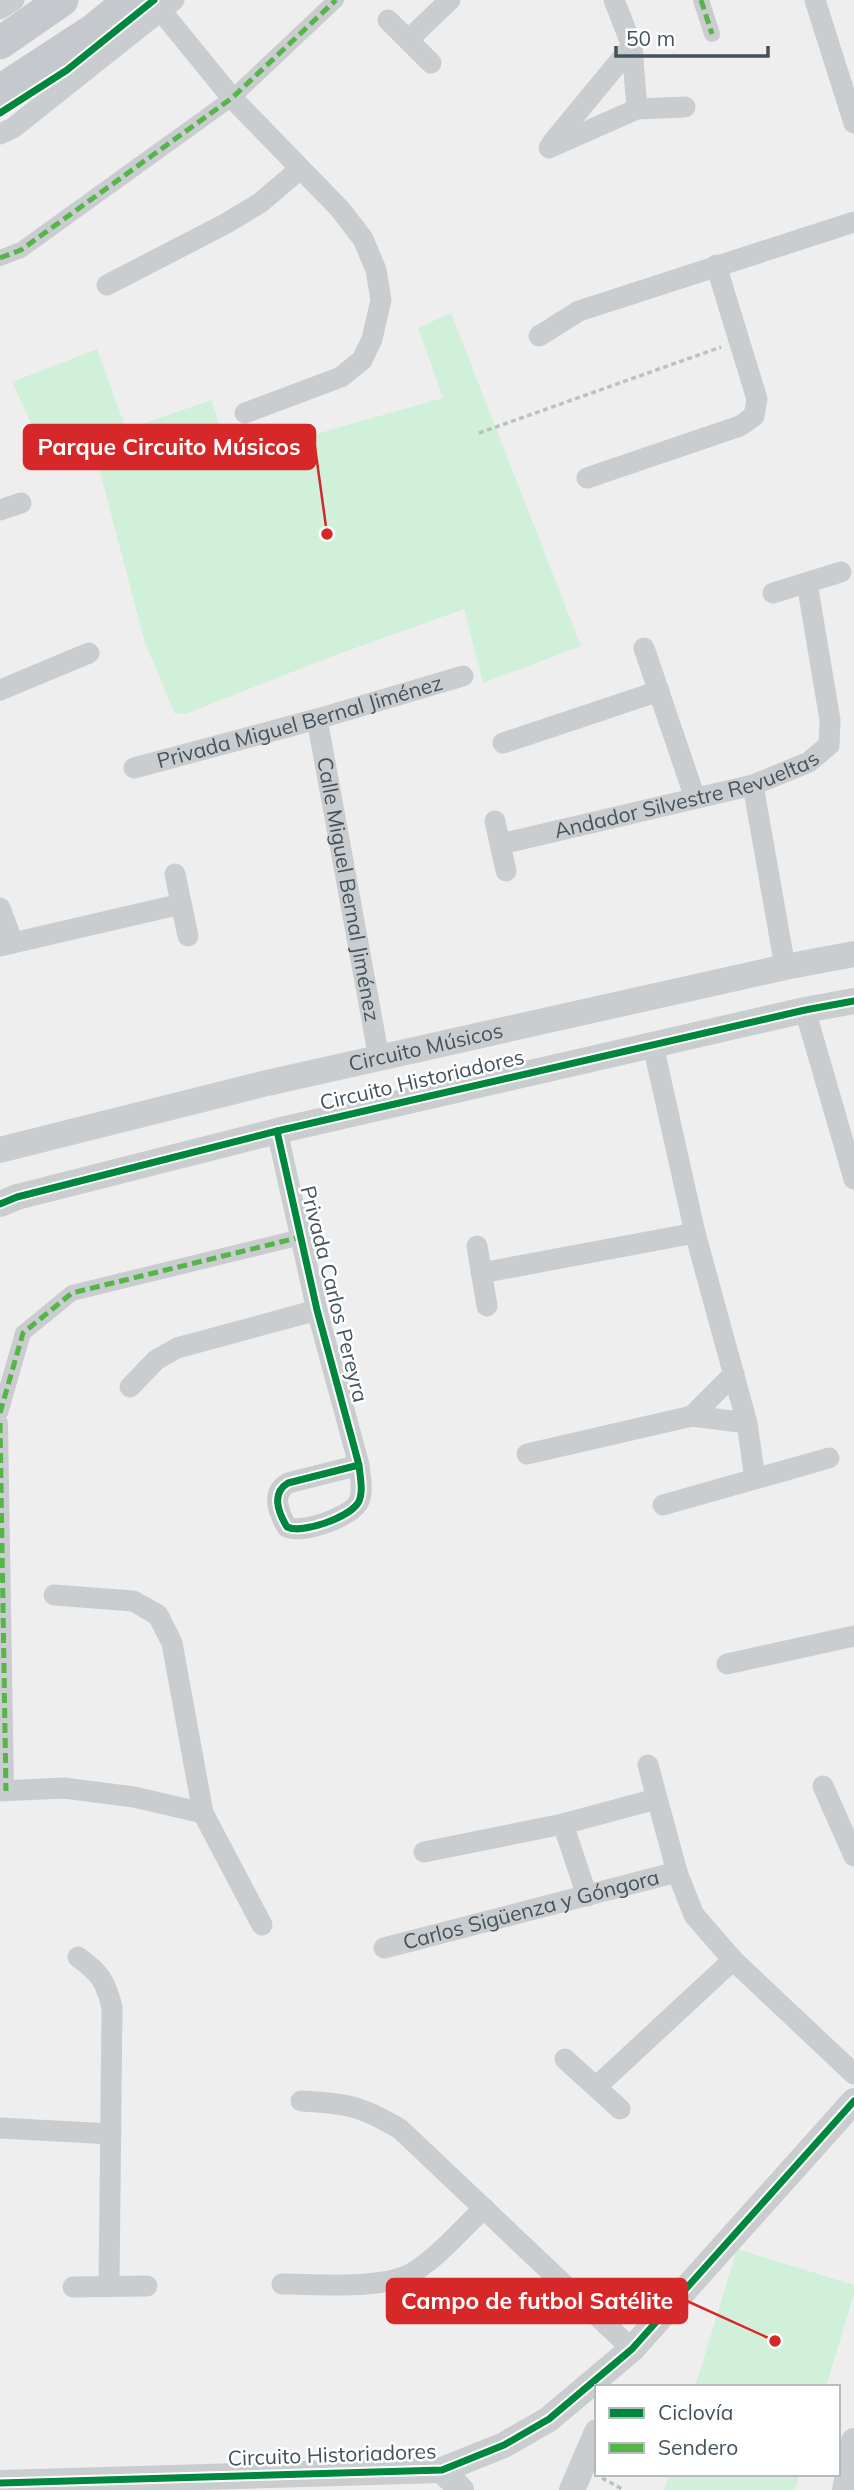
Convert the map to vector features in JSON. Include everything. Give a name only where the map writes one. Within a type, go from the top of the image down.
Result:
[{"type":"main road","points":[[0,43],[62,0]]},
{"type":"main road","points":[[0,91],[95,29],[130,0]]},
{"type":"street","points":[[0,9],[14,0]]},
{"type":"street","points":[[0,258],[21,250],[232,98],[336,0]]},
{"type":"street","points":[[408,40],[450,0]]},
{"type":"street","points":[[614,0],[632,46],[637,108]]},
{"type":"street","points":[[701,0],[712,34]]},
{"type":"street","points":[[815,0],[854,122]]},
{"type":"street","points":[[0,134],[13,128],[168,6],[232,98],[348,219],[363,239],[376,270],[381,300],[372,339],[362,360],[341,377],[245,413]]},
{"type":"street","points":[[388,20],[431,63]]},
{"type":"street","points":[[632,46],[549,148],[637,108],[685,107]]},
{"type":"street","points":[[107,285],[260,203],[300,169]]},
{"type":"street","points":[[539,336],[579,311],[854,222]]},
{"type":"street","points":[[587,478],[740,426],[754,415],[757,399],[716,265]]},
{"type":"street","points":[[0,510],[21,503]]},
{"type":"street","points":[[773,593],[841,572]]},
{"type":"street","name":"Andador Silvestre Revueltas","points":[[501,844],[753,785],[809,762],[829,745],[830,720],[807,583]]},
{"type":"street","points":[[644,648],[695,798]]},
{"type":"street","points":[[0,690],[89,653]]},
{"type":"street","name":"Privada Miguel Bernal Jiménez","points":[[134,768],[463,676]]},
{"type":"street","points":[[503,743],[659,691]]},
{"type":"street","name":"Calle Miguel Bernal Jiménez","points":[[317,719],[379,1058]]},
{"type":"street","points":[[753,785],[785,967]]},
{"type":"street","points":[[495,821],[506,871]]},
{"type":"street","points":[[175,874],[188,936]]},
{"type":"street","points":[[0,908],[6,945],[181,904]]},
{"type":"street","name":"Circuito Músicos","points":[[0,1150],[267,1083],[785,967],[854,954]]},
{"type":"street","name":"Circuito Historiadores","points":[[0,1204],[17,1197],[277,1131],[854,1001]]},
{"type":"street","points":[[805,1010],[854,1179]]},
{"type":"street","points":[[653,1045],[695,1233],[747,1423],[755,1479]]},
{"type":"street","name":"Privada Carlos Pereyra","points":[[277,1131],[317,1310],[359,1465]]},
{"type":"street","points":[[481,1273],[695,1233]]},
{"type":"street","points":[[0,1413],[23,1333],[72,1293],[301,1237]]},
{"type":"street","points":[[477,1247],[487,1306]]},
{"type":"street","name":"Privada Carlos Pereyra","points":[[130,1387],[156,1360],[177,1348],[317,1310]]},
{"type":"street","points":[[692,1416],[734,1374]]},
{"type":"street","points":[[527,1454],[692,1416],[747,1423]]},
{"type":"street","points":[[0,1423],[3,1791],[64,1788],[134,1797],[203,1813]]},
{"type":"street","points":[[663,1505],[829,1458]]},
{"type":"street","points":[[54,1595],[132,1601],[158,1615],[172,1643],[203,1813],[262,1925]]},
{"type":"street","points":[[727,1664],[854,1636]]},
{"type":"street","points":[[648,1765],[677,1872],[694,1915],[733,1960],[854,2074]]},
{"type":"street","points":[[823,1786],[847,1823],[854,1856]]},
{"type":"street","points":[[424,1852],[563,1824],[656,1799]]},
{"type":"street","points":[[563,1824],[587,1896]]},
{"type":"street","name":"Carlos Sigüenza y Góngora","points":[[384,1948],[677,1872]]},
{"type":"street","points":[[78,1957],[97,1971],[107,1986],[112,2007],[109,2287]]},
{"type":"street","points":[[596,2087],[733,1960]]},
{"type":"street","points":[[565,2059],[620,2109]]},
{"type":"street","points":[[301,2101],[339,2103],[371,2112],[400,2129],[632,2349],[617,2385]]},
{"type":"street","name":"Circuito Historiadores","points":[[0,2483],[442,2470],[505,2445],[550,2419],[632,2349],[854,2101]]},
{"type":"street","points":[[0,2128],[111,2134]]},
{"type":"street","points":[[282,2284],[382,2283],[407,2276],[427,2262],[484,2208]]},
{"type":"street","points":[[73,2287],[147,2286]]},
{"type":"street","points":[[572,2490],[595,2437]]},
{"type":"street","points":[[845,2490],[854,2441]]},
{"type":"street","points":[[442,2470],[461,2490]]},
{"type":"path","points":[[479,433],[739,340]]},
{"type":"green space","points":[[451,313],[581,646],[483,683],[464,609],[325,659],[186,714],[175,714],[145,643],[94,449],[45,453],[12,382],[97,349],[126,429],[212,400],[228,459],[443,398],[418,328]]},
{"type":"green space","points":[[737,2249],[854,2285],[854,2294],[827,2385],[696,2385]]},
{"type":"green space","points":[[668,2476],[799,2476],[795,2490],[664,2490]]},
{"type":"marked path","points":[[0,258],[21,250],[232,98],[336,0]]},
{"type":"marked path","points":[[701,0],[712,34]]},
{"type":"marked path","points":[[0,1413],[23,1333],[72,1293],[301,1237]]},
{"type":"marked path","points":[[0,1423],[6,1791]]},
{"type":"cycle path","points":[[0,113],[67,70],[154,0]]},
{"type":"cycle path","points":[[0,1204],[17,1197],[277,1131],[854,1001]]},
{"type":"cycle path","points":[[277,1131],[317,1310],[359,1465],[361,1485],[358,1503],[345,1514],[313,1526],[294,1529],[287,1527],[278,1503],[279,1492],[283,1487],[288,1483],[359,1465]]},
{"type":"cycle path","points":[[0,2483],[442,2470],[504,2445],[549,2419],[632,2349],[854,2101]]},
{"type":"place","name":"Parque Circuito Músicos","points":[[327,534]]},
{"type":"place","name":"Campo de futbol Satélite","points":[[775,2341]]}]
